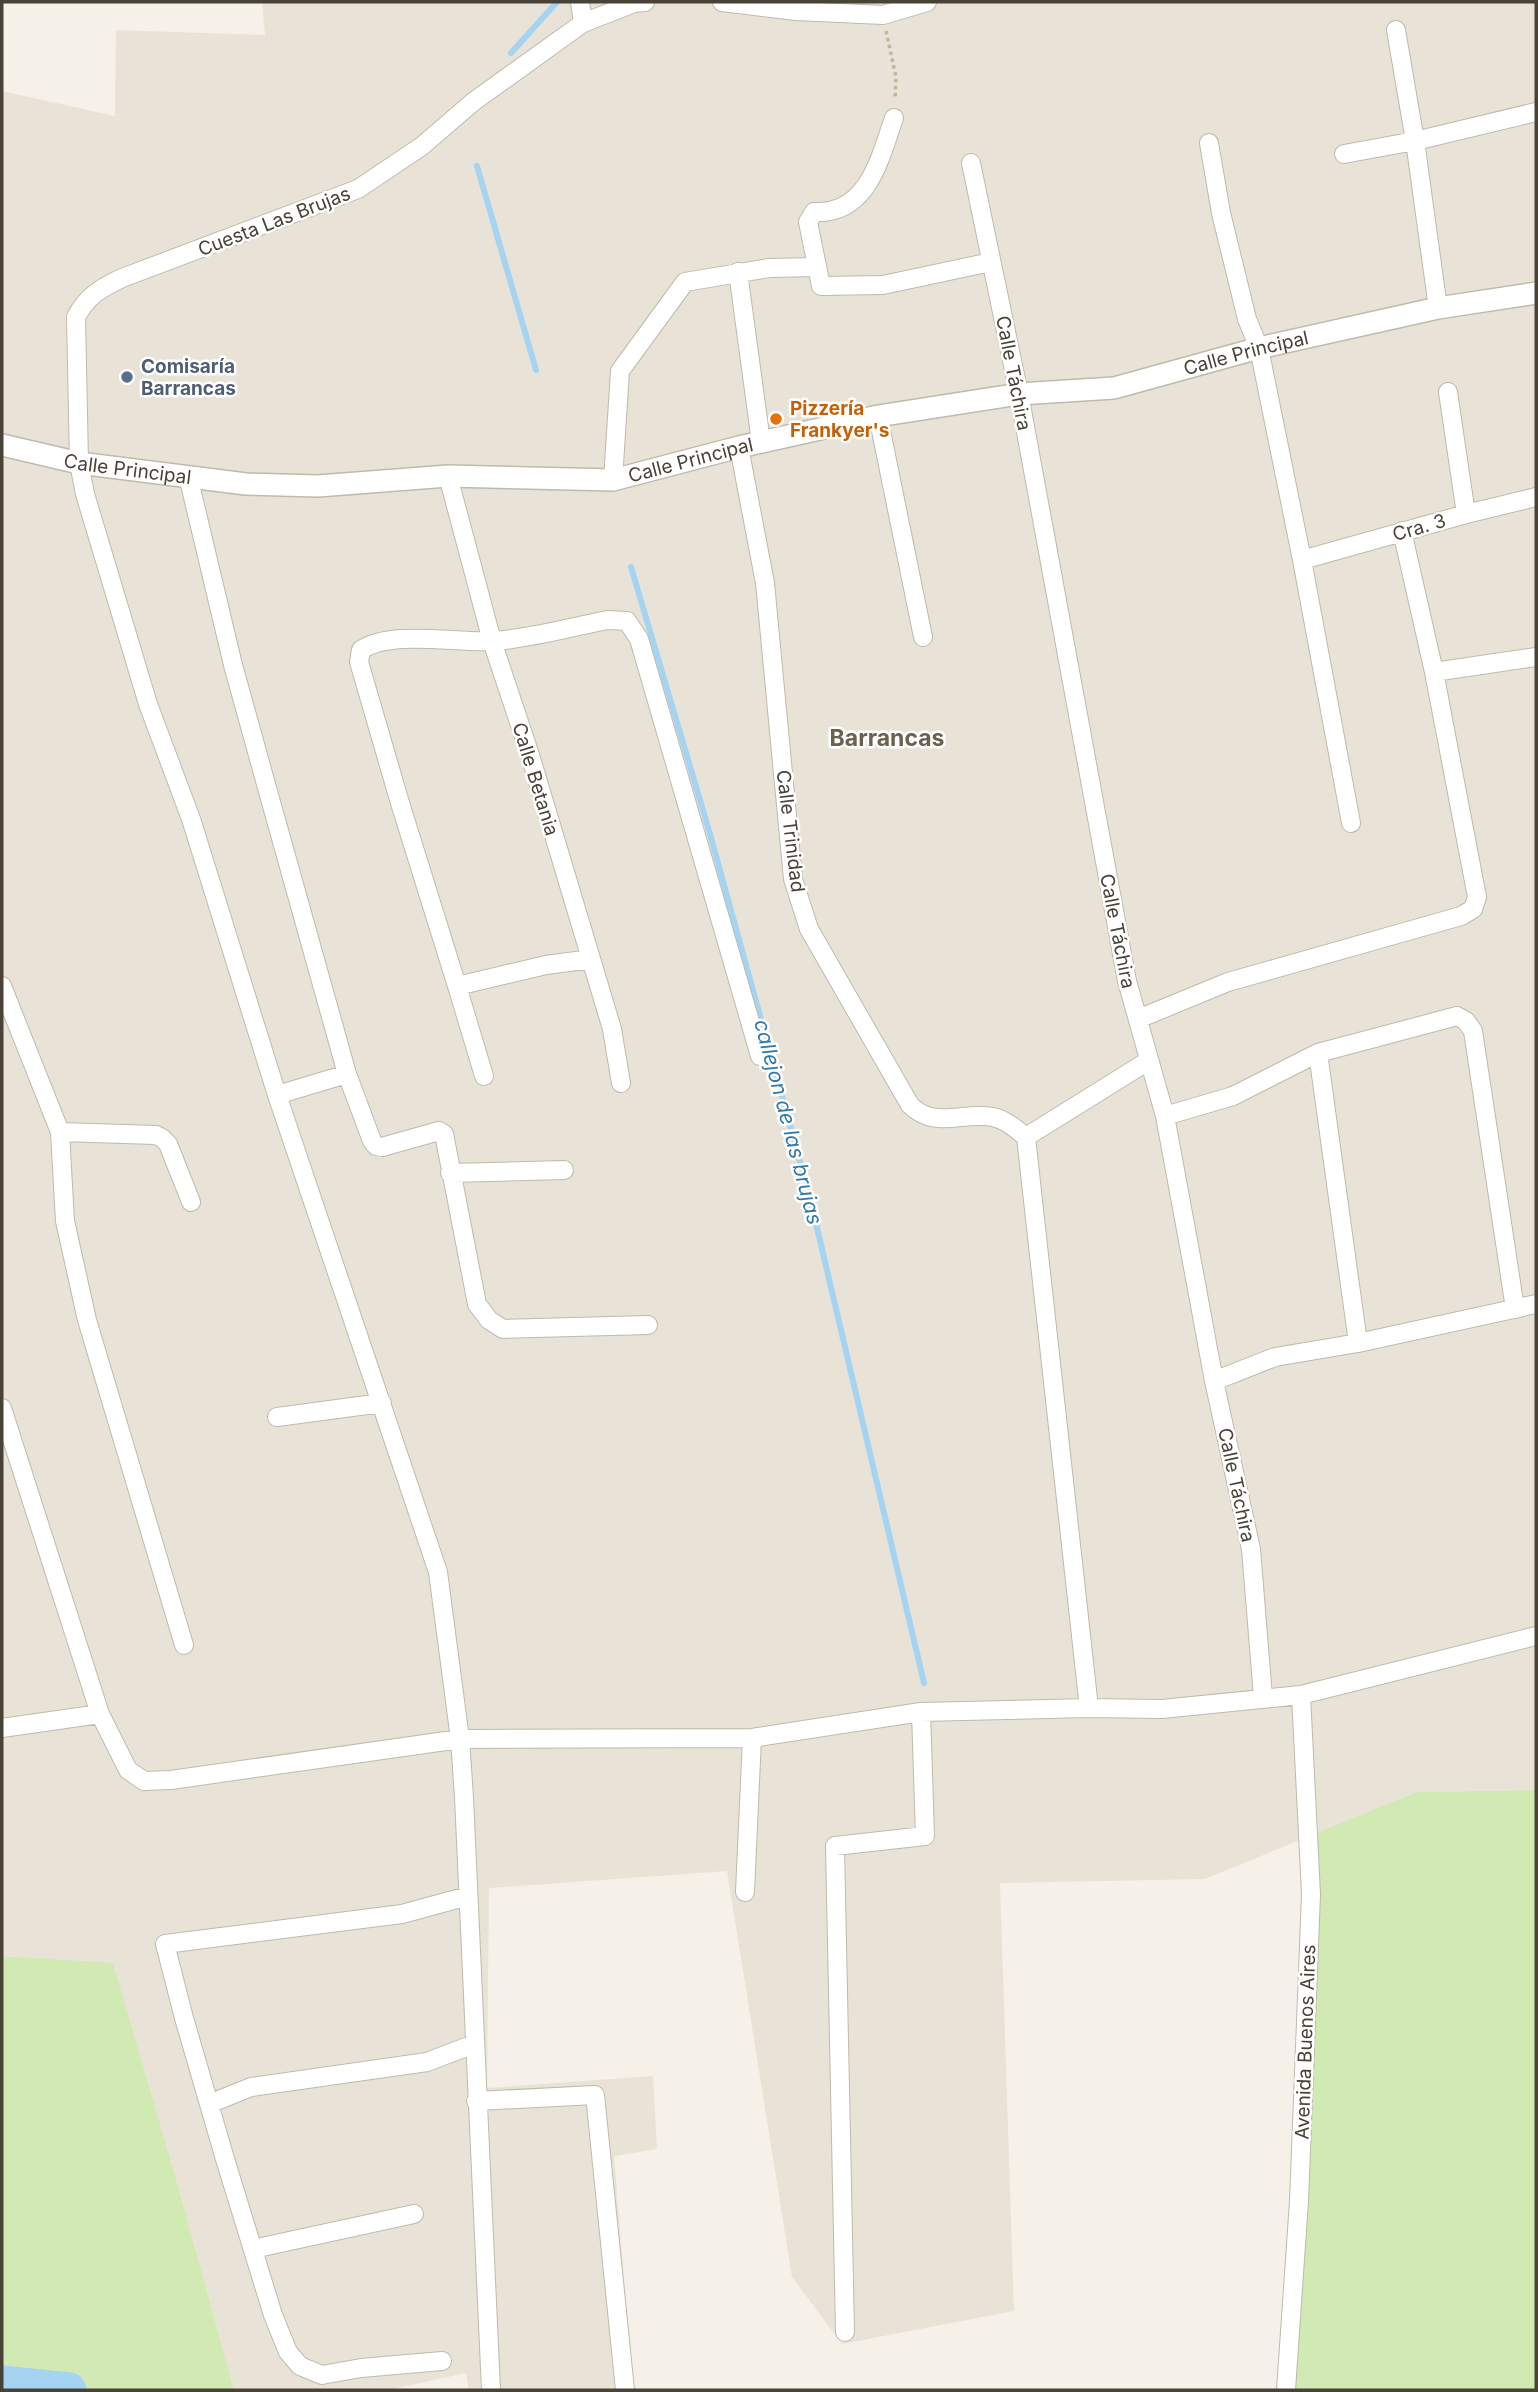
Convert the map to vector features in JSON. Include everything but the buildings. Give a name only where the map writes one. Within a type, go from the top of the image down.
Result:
[{"type":"street","points":[[580,2],[583,23]]},
{"type":"street","name":"Cuesta Las Brujas","points":[[491,2390],[460,1739],[438,1572],[277,1095],[191,819],[144,691],[85,494],[79,463],[76,317],[83,303],[97,290],[122,278],[358,189],[422,146],[474,102],[583,23],[634,3],[645,2]]},
{"type":"street","points":[[722,2],[883,15],[928,2]]},
{"type":"street","points":[[1396,30],[1415,141],[1438,308]]},
{"type":"street","points":[[1344,154],[1415,141],[1536,112]]},
{"type":"street","points":[[894,118],[878,164],[863,192],[848,204],[829,213],[814,212],[808,222],[821,286],[883,285],[991,262]]},
{"type":"street","points":[[1209,143],[1221,213],[1240,292],[1259,348],[1351,823]]},
{"type":"street","name":"Calle Táchira","points":[[971,163],[1019,394],[1126,981],[1165,1116],[1214,1381],[1251,1549],[1263,1697]]},
{"type":"street","points":[[613,480],[620,371],[685,282],[769,268],[816,267]]},
{"type":"street","points":[[738,272],[761,442]]},
{"type":"street","name":"Calle Principal","points":[[2,445],[79,463],[246,484],[318,486],[448,476],[613,480],[739,447],[878,416],[1019,394],[1114,388],[1259,348],[1438,308],[1536,293]]},
{"type":"street","points":[[1448,392],[1466,514]]},
{"type":"street","points":[[878,416],[923,636]]},
{"type":"street","name":"Calle Trinidad","points":[[739,447],[765,583],[793,879],[809,929],[910,1105],[920,1115],[933,1118],[993,1117],[1010,1124],[1026,1137]]},
{"type":"street","points":[[188,476],[233,664],[347,1074],[376,1146],[382,1147],[442,1132],[477,1304],[489,1320],[503,1328],[648,1325]]},
{"type":"street","name":"Calle Betania","points":[[448,476],[492,641],[530,755],[612,1029],[621,1083]]},
{"type":"street","name":"Cra. 3","points":[[1302,560],[1536,497]]},
{"type":"street","points":[[1138,1019],[1228,982],[1461,916],[1474,909],[1477,897],[1434,672],[1402,531]]},
{"type":"street","points":[[484,1076],[359,662],[361,650],[372,643],[438,638],[492,641],[608,620],[626,621],[639,639],[760,1056]]},
{"type":"street","points":[[1434,672],[1536,657]]},
{"type":"street","points":[[457,986],[545,965],[590,959]]},
{"type":"street","points":[[2,986],[60,1132],[65,1221],[87,1320],[184,1645]]},
{"type":"street","points":[[1165,1116],[1233,1096],[1318,1053],[1457,1016],[1466,1021],[1473,1031],[1515,1309]]},
{"type":"street","points":[[1318,1053],[1358,1343]]},
{"type":"street","points":[[1089,1708],[1026,1137],[1148,1060]]},
{"type":"street","points":[[277,1095],[347,1074]]},
{"type":"street","points":[[60,1132],[156,1135],[162,1138],[168,1144],[191,1202]]},
{"type":"street","points":[[450,1173],[564,1170]]},
{"type":"street","points":[[1214,1381],[1275,1357],[1358,1343],[1536,1304]]},
{"type":"street","points":[[277,1417],[382,1403]]},
{"type":"street","points":[[2,1408],[100,1714],[128,1770],[144,1781],[171,1780],[460,1739],[751,1738],[921,1713],[1089,1708],[1162,1709],[1301,1695],[1536,1636]]},
{"type":"street","name":"Avenida Buenos Aires","points":[[1286,2390],[1299,2201],[1311,1894],[1301,1695]]},
{"type":"street","points":[[845,2332],[835,1846],[925,1836],[921,1713]]},
{"type":"street","points":[[2,1728],[100,1714]]},
{"type":"street","points":[[745,1892],[751,1738]]},
{"type":"street","points":[[442,2361],[361,2368],[321,2375],[300,2366],[288,2352],[273,2315],[209,2104],[165,1944],[402,1914],[468,1896]]},
{"type":"street","points":[[209,2104],[251,2087],[427,2062],[474,2044]]},
{"type":"street","points":[[476,2101],[595,2095],[625,2390]]},
{"type":"street","points":[[253,2249],[414,2214]]},
{"type":"path","points":[[883,15],[896,77],[894,118]]},
{"type":"shaded area","name":"Barrancas","points":[[262,2],[1536,2],[1536,1790],[1417,1792],[1205,1879],[1000,1883],[1014,2311],[842,2344],[792,2277],[727,1871],[489,1888],[487,2088],[653,2076],[657,2149],[614,2156],[633,2390],[469,2390],[466,2373],[388,2390],[234,2390],[113,1964],[2,1956],[2,91],[115,116],[116,30],[265,35]]},
{"type":"green space","points":[[1536,1790],[1536,2390],[1283,2390],[1309,1836],[1417,1792]]},
{"type":"green space","points":[[2,1956],[113,1963],[234,2390],[2,2390]]},
{"type":"waterway","name":"callejon de las brujas","points":[[511,53],[557,2]]},
{"type":"waterway","name":"callejon de las brujas","points":[[477,166],[536,370]]},
{"type":"waterway","name":"callejon de las brujas","points":[[631,567],[710,834],[810,1198],[924,1683]]},
{"type":"waterway","points":[[2,2383],[69,2390]]},
{"type":"place","name":"Comisaría Barrancas","points":[[127,377]]},
{"type":"place","name":"Pizzería Frankyer's","points":[[776,419]]},
{"type":"district","name":"Barrancas","points":[[887,738]]}]
